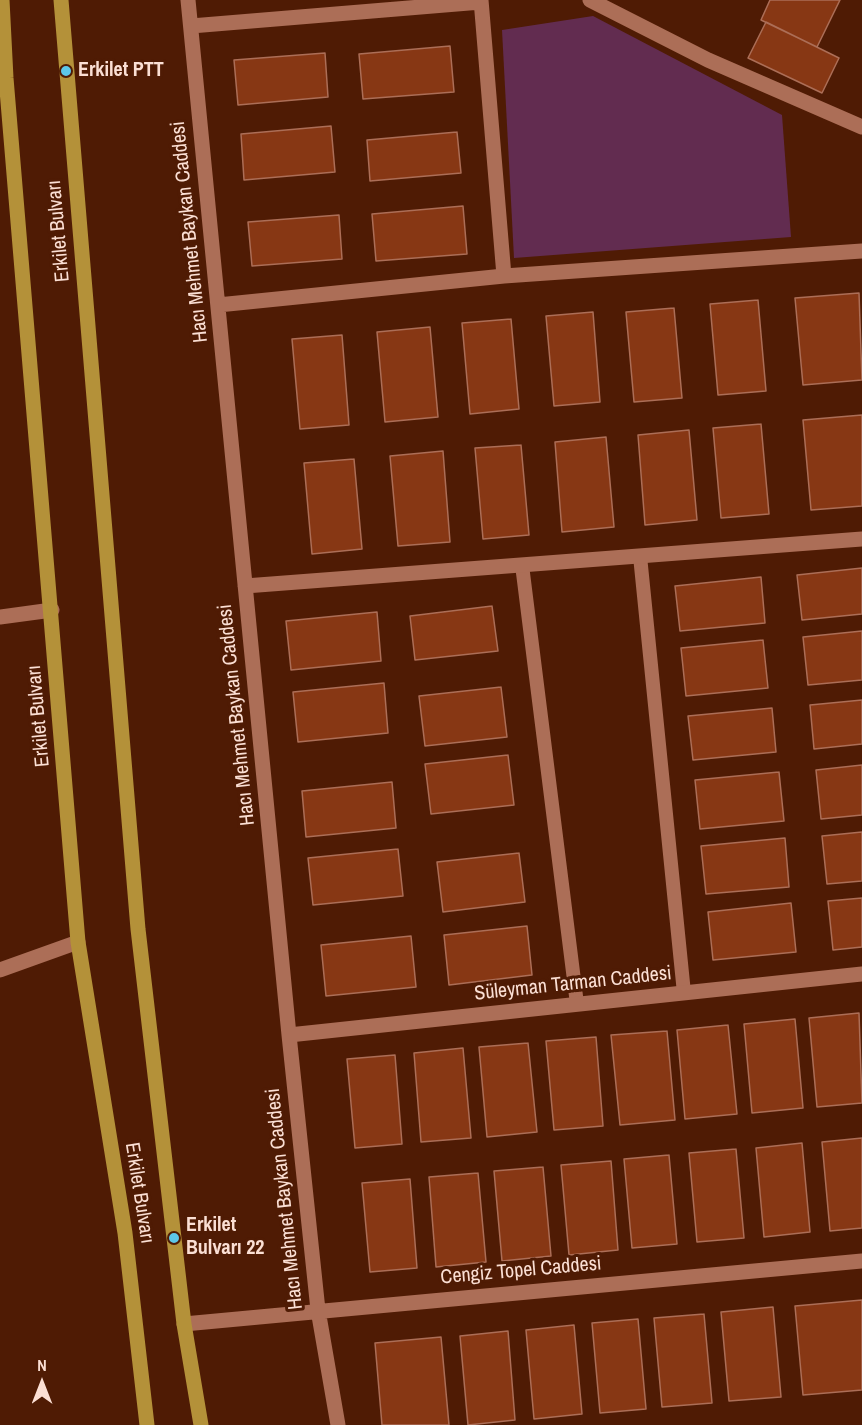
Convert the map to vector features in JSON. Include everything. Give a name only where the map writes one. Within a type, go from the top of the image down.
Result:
[{"type":"main road","name":"Erkilet Bulvarı","points":[[2,0],[6,78],[78,942],[125,1233],[147,1425]]},
{"type":"main road","name":"Erkilet Bulvarı","points":[[61,0],[138,929],[184,1324],[201,1425]]},
{"type":"street","name":"Hacı Mehmet Baykan Caddesi","points":[[188,0],[289,1035],[318,1310],[338,1425]]},
{"type":"street","points":[[590,0],[708,60],[862,127]]},
{"type":"street","points":[[191,26],[481,1],[504,276]]},
{"type":"street","points":[[218,305],[504,276],[862,251]]},
{"type":"street","points":[[245,586],[862,539]]},
{"type":"street","points":[[0,617],[52,610]]},
{"type":"street","points":[[0,970],[78,942]]},
{"type":"street","name":"Süleyman Tarman Caddesi","points":[[289,1035],[862,974]]},
{"type":"street","name":"Cengiz Topel Caddesi","points":[[184,1324],[862,1261]]},
{"type":"lane","points":[[640,556],[684,993]]},
{"type":"lane","points":[[522,565],[577,1004]]},
{"type":"shaded area","points":[[593,16],[782,115],[791,237],[514,258],[502,30]]},
{"type":"building","points":[[770,0],[840,0],[817,47],[761,20]]},
{"type":"building","points":[[766,22],[839,58],[822,93],[748,58]]},
{"type":"building","points":[[450,46],[454,92],[363,99],[359,54]]},
{"type":"building","points":[[325,53],[328,97],[238,105],[234,60]]},
{"type":"building","points":[[331,126],[335,172],[244,180],[241,134]]},
{"type":"building","points":[[457,132],[461,173],[370,181],[367,140]]},
{"type":"building","points":[[463,206],[467,254],[376,261],[372,214]]},
{"type":"building","points":[[339,215],[342,259],[252,266],[248,222]]},
{"type":"building","points":[[859,293],[862,380],[803,385],[795,298]]},
{"type":"building","points":[[758,300],[766,391],[718,395],[710,304]]},
{"type":"building","points":[[674,308],[682,398],[634,402],[626,312]]},
{"type":"building","points":[[593,312],[600,402],[554,406],[546,316]]},
{"type":"building","points":[[511,319],[519,409],[470,414],[462,323]]},
{"type":"building","points":[[430,327],[438,417],[385,422],[377,332]]},
{"type":"building","points":[[342,335],[349,425],[300,429],[292,339]]},
{"type":"building","points":[[862,415],[862,506],[811,510],[803,420]]},
{"type":"building","points":[[761,424],[769,514],[721,518],[713,428]]},
{"type":"building","points":[[689,430],[697,520],[645,525],[638,435]]},
{"type":"building","points":[[606,437],[614,527],[562,532],[555,442]]},
{"type":"building","points":[[521,445],[529,535],[483,539],[475,448]]},
{"type":"building","points":[[443,451],[450,542],[398,546],[390,456]]},
{"type":"building","points":[[354,459],[362,549],[312,554],[304,463]]},
{"type":"building","points":[[862,568],[862,614],[802,620],[797,575]]},
{"type":"building","points":[[761,577],[765,623],[680,631],[675,586]]},
{"type":"building","points":[[492,606],[498,651],[415,660],[410,616]]},
{"type":"building","points":[[377,612],[381,661],[291,670],[286,621]]},
{"type":"building","points":[[862,631],[862,680],[808,685],[803,637]]},
{"type":"building","points":[[763,640],[768,688],[686,696],[681,648]]},
{"type":"building","points":[[384,683],[388,733],[298,742],[293,692]]},
{"type":"building","points":[[501,687],[507,737],[425,746],[419,696]]},
{"type":"building","points":[[862,700],[862,744],[814,749],[810,705]]},
{"type":"building","points":[[772,708],[776,752],[693,760],[688,716]]},
{"type":"building","points":[[508,755],[514,805],[431,814],[425,764]]},
{"type":"building","points":[[862,765],[862,815],[821,819],[816,770]]},
{"type":"building","points":[[779,772],[784,821],[700,829],[695,780]]},
{"type":"building","points":[[392,782],[396,828],[306,837],[302,791]]},
{"type":"building","points":[[862,832],[862,881],[827,884],[822,836]]},
{"type":"building","points":[[785,838],[789,887],[706,894],[701,846]]},
{"type":"building","points":[[398,849],[403,896],[313,905],[308,858]]},
{"type":"building","points":[[519,853],[525,902],[443,912],[437,862]]},
{"type":"building","points":[[862,898],[862,947],[833,950],[828,901]]},
{"type":"building","points":[[791,903],[796,952],[713,960],[708,912]]},
{"type":"building","points":[[527,926],[532,975],[449,985],[444,935]]},
{"type":"building","points":[[411,936],[416,987],[326,996],[321,945]]},
{"type":"building","points":[[859,1013],[862,1103],[817,1107],[809,1018]]},
{"type":"building","points":[[795,1019],[803,1108],[752,1113],[744,1024]]},
{"type":"building","points":[[728,1025],[737,1114],[685,1119],[677,1030]]},
{"type":"building","points":[[667,1031],[675,1120],[620,1125],[611,1035]]},
{"type":"building","points":[[596,1037],[603,1126],[554,1130],[546,1041]]},
{"type":"building","points":[[528,1043],[537,1132],[487,1137],[479,1047]]},
{"type":"building","points":[[463,1048],[471,1138],[421,1142],[414,1053]]},
{"type":"building","points":[[395,1055],[402,1144],[355,1148],[347,1059]]},
{"type":"building","points":[[862,1138],[862,1228],[830,1231],[822,1142]]},
{"type":"building","points":[[802,1143],[810,1232],[764,1237],[756,1148]]},
{"type":"building","points":[[736,1149],[744,1238],[697,1242],[689,1153]]},
{"type":"building","points":[[669,1155],[677,1244],[632,1248],[624,1159]]},
{"type":"building","points":[[611,1161],[618,1250],[569,1255],[561,1165]]},
{"type":"building","points":[[543,1167],[551,1256],[502,1261],[494,1171]]},
{"type":"building","points":[[478,1173],[486,1262],[436,1267],[429,1177]]},
{"type":"building","points":[[410,1179],[417,1268],[370,1272],[362,1183]]},
{"type":"building","points":[[862,1300],[862,1390],[803,1395],[795,1306]]},
{"type":"building","points":[[773,1307],[781,1397],[729,1401],[721,1312]]},
{"type":"building","points":[[704,1314],[712,1403],[662,1407],[654,1318]]},
{"type":"building","points":[[638,1319],[646,1409],[600,1413],[592,1323]]},
{"type":"building","points":[[574,1325],[582,1414],[534,1419],[526,1330]]},
{"type":"building","points":[[508,1331],[515,1420],[468,1425],[460,1336]]},
{"type":"building","points":[[441,1337],[449,1425],[382,1425],[375,1343]]},
{"type":"place","name":"Erkilet PTT","points":[[66,71]]},
{"type":"place","name":"Erkilet Bulvarı 22","points":[[174,1238]]}]
